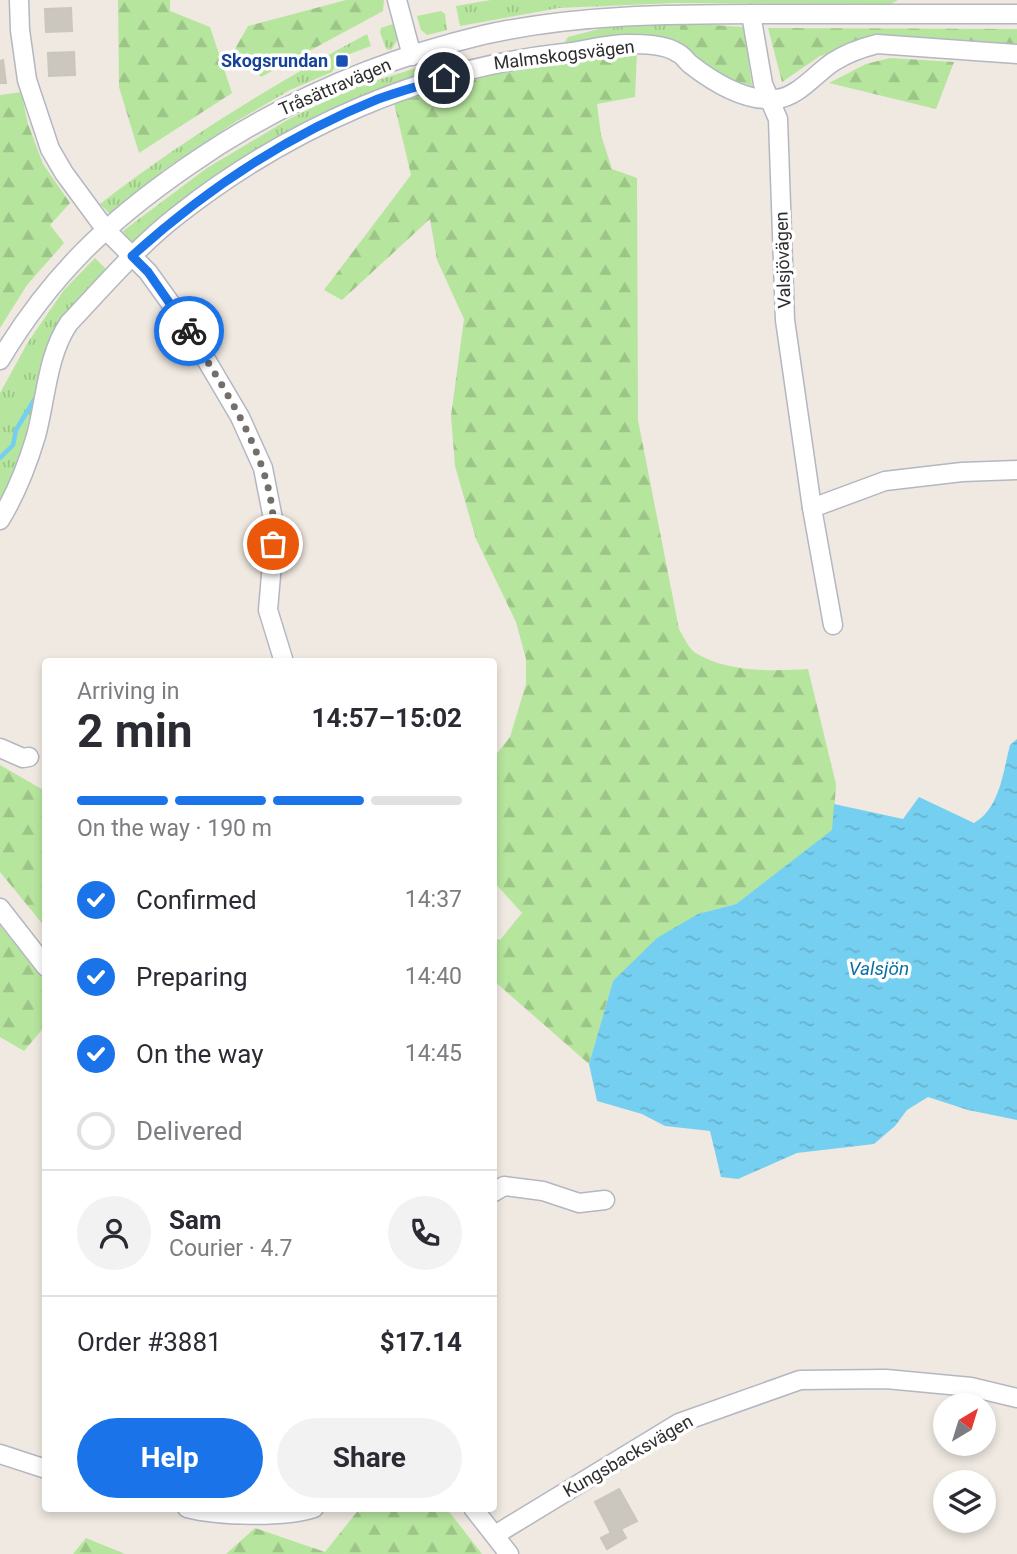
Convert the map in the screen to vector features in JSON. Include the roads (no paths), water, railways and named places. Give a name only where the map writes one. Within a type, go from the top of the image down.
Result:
[{"type":"street","points":[[19,0],[27,80],[46,139],[64,173],[106,230],[148,272],[184,323],[240,417],[263,468],[275,529],[268,610],[283,658]]},
{"type":"street","points":[[397,0],[412,56]]},
{"type":"street","name":"Tråsättravägen","points":[[0,360],[38,302],[65,269],[106,230],[163,184],[225,140],[291,104],[359,74],[484,36],[557,23],[632,15],[751,14],[922,7],[1017,14]]},
{"type":"street","name":"Valsjövägen","points":[[751,14],[763,84],[778,119],[785,320],[812,508],[833,625]]},
{"type":"street","name":"Malmskogsvägen","points":[[0,520],[22,478],[61,335],[69,323],[132,256],[177,216],[216,187],[293,139],[379,99],[488,64],[624,44],[663,46],[679,53],[715,83],[741,94],[770,99]]},
{"type":"street","points":[[770,99],[780,99],[790,94],[833,62],[855,50],[877,44],[1017,54]]},
{"type":"street","points":[[812,508],[885,481],[961,472],[1017,470]]},
{"type":"street","points":[[0,748],[23,758],[29,757]]},
{"type":"street","points":[[0,908],[42,962]]},
{"type":"street","points":[[497,1190],[504,1186],[543,1191],[579,1203],[604,1200]]},
{"type":"street","name":"Kungsbacksvägen","points":[[495,1535],[679,1423],[800,1380],[886,1379],[971,1387],[1017,1398]]},
{"type":"street","points":[[0,1454],[42,1468]]},
{"type":"street","points":[[213,1512],[302,1512]]},
{"type":"street","points":[[476,1512],[509,1554]]},
{"type":"water","name":"Valsjön","points":[[1017,739],[1017,1120],[968,1110],[928,1097],[907,1110],[895,1126],[874,1144],[797,1153],[738,1179],[721,1177],[710,1131],[665,1126],[642,1114],[597,1101],[589,1064],[613,981],[657,938],[698,914],[736,904],[832,830],[834,804],[903,819],[919,797],[974,823],[990,808],[995,799],[1010,745]]},
{"type":"waterway","points":[[0,458],[13,445],[16,430],[34,400]]},
{"type":"place","name":"Skogsrundan","points":[[342,61]]}]
